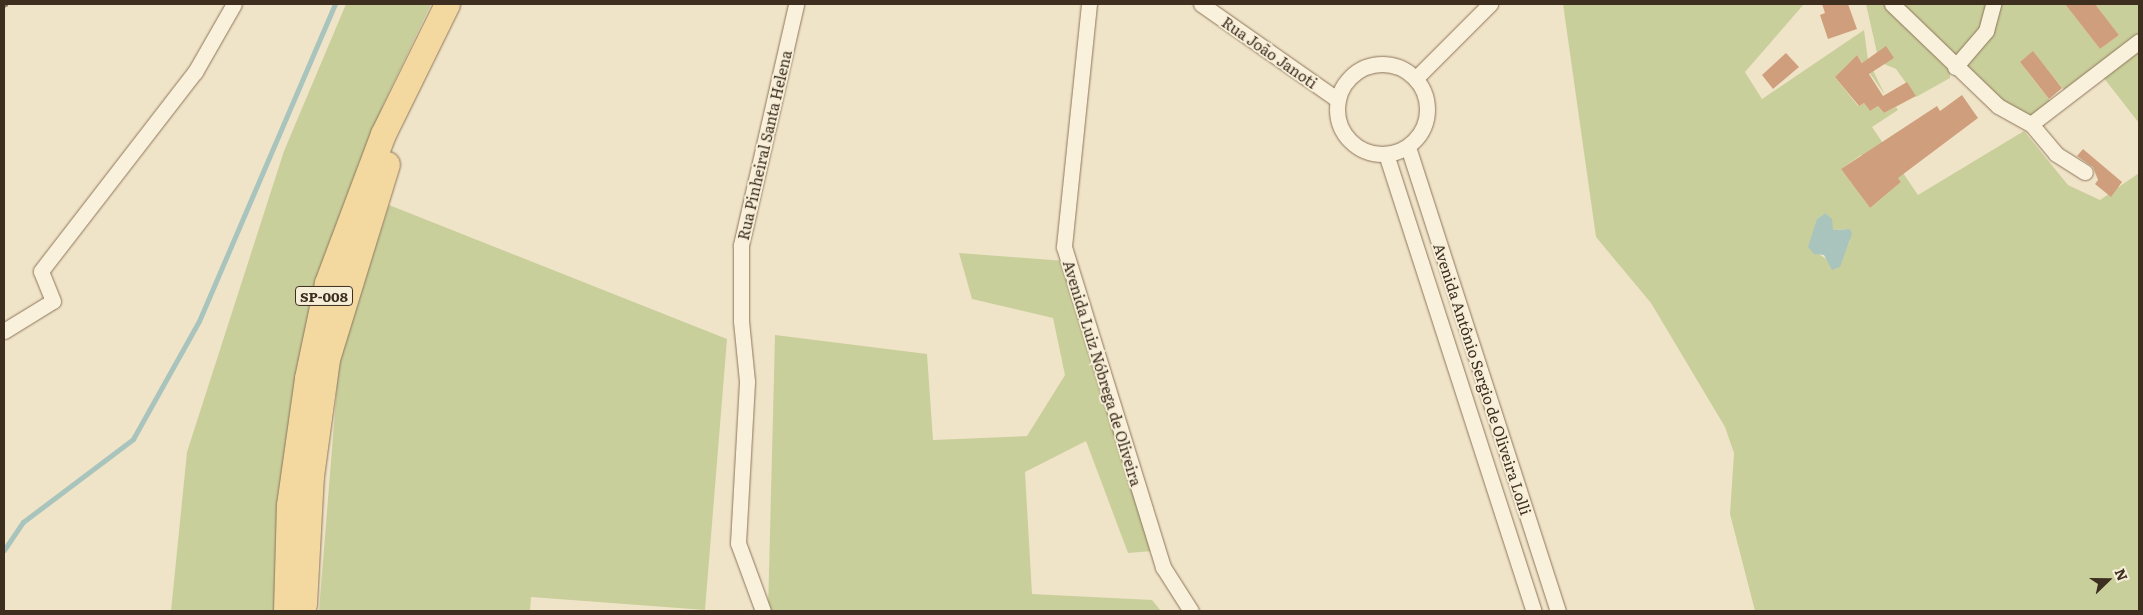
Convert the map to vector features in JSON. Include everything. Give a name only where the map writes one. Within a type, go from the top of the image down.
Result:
[{"type":"main road","name":"SP-008","points":[[286,611],[290,505],[307,378],[327,283],[383,134],[447,4]]},
{"type":"main road","name":"SP-008","points":[[304,611],[311,476],[328,359],[393,143],[464,4]]},
{"type":"street","points":[[4,332],[53,301],[41,271],[196,72],[234,4]]},
{"type":"street","name":"Rua Pinheiral Santa Helena","points":[[763,611],[738,543],[748,381],[742,321],[741,245],[796,4]]},
{"type":"street","name":"Avenida Luiz Nóbrega de Oliveira","points":[[1089,4],[1064,247],[1163,567],[1191,611]]},
{"type":"street","name":"Rua João Janoti","points":[[1201,4],[1338,100]]},
{"type":"street","points":[[1416,78],[1490,4]]},
{"type":"street","points":[[1892,4],[1955,67],[1998,106],[2031,124],[2056,154],[2084,172]]},
{"type":"street","points":[[1955,67],[1986,31],[1993,4]]},
{"type":"street","points":[[2031,124],[2139,40]]},
{"type":"street","points":[[1377,64],[1398,67],[1416,78],[1424,91],[1427,114],[1419,136],[1408,147],[1386,154],[1363,150],[1350,141],[1341,128],[1338,100],[1352,76],[1377,64]]},
{"type":"street","name":"Avenida Antônio Sergio de Oliveira Lolli","points":[[1408,147],[1558,611]]},
{"type":"street","name":"Avenida Antônio Sergio de Oliveira Lolli","points":[[1386,154],[1534,611]]},
{"type":"path","points":[[4,6],[8,4]]},
{"type":"green space","points":[[346,4],[431,4],[383,105],[333,250],[278,611],[171,611],[187,452],[284,151]]},
{"type":"green space","points":[[1563,4],[1804,4],[1745,72],[1762,99],[1864,30],[1868,60],[1885,95],[1857,55],[1835,77],[1858,106],[1864,103],[1870,111],[1878,106],[1884,113],[1896,107],[1898,110],[1872,127],[1918,195],[2024,131],[2068,185],[2100,200],[2139,173],[2139,611],[1755,611],[1730,514],[1734,453],[1725,427],[1651,303],[1596,237]],"holes":[[[1861,155],[1890,167],[1901,182],[1870,208],[1841,169]],[[1825,213],[1833,230],[1846,229],[1850,240],[1839,267],[1817,253],[1817,219]]]},
{"type":"green space","points":[[1866,4],[1883,4],[1950,71],[1950,78],[1916,97],[1896,69],[1884,64],[1877,53]]},
{"type":"green space","points":[[1893,4],[2065,4],[2100,49],[2119,35],[2095,4],[2139,4],[2139,33],[2065,91],[2033,52],[2020,62],[2051,102],[2031,124],[1998,106]]},
{"type":"green space","points":[[2139,47],[2139,123],[2103,77]]},
{"type":"green space","points":[[389,205],[727,339],[705,610],[531,597],[530,611],[319,611],[339,361]]},
{"type":"green space","points":[[959,253],[1065,261],[1153,551],[1128,553],[1086,441],[1025,472],[1032,594],[1152,600],[1161,611],[768,611],[775,335],[927,354],[933,440],[1027,436],[1065,375],[1053,318],[972,299]]},
{"type":"water","points":[[1825,213],[1832,219],[1833,230],[1850,229],[1852,234],[1840,267],[1832,270],[1824,255],[1814,254],[1808,247],[1817,219]]},
{"type":"building","points":[[1822,4],[1848,4],[1857,29],[1828,39],[1820,15],[1825,13]]},
{"type":"building","points":[[2065,4],[2095,4],[2119,35],[2100,49]]},
{"type":"building","points":[[1886,46],[1894,58],[1869,74],[1883,96],[1907,82],[1916,96],[1884,113],[1878,106],[1870,111],[1864,103],[1859,106],[1835,77],[1857,55],[1862,63]]},
{"type":"building","points":[[2033,51],[2062,88],[2049,99],[2020,62]]},
{"type":"building","points":[[1786,53],[1799,67],[1773,89],[1762,75]]},
{"type":"building","points":[[1962,95],[1978,118],[1898,178],[1901,182],[1870,208],[1841,169],[1937,106],[1940,111]]},
{"type":"building","points":[[2083,149],[2122,182],[2111,197],[2095,184],[2098,180],[2093,167],[2077,156]]},
{"type":"waterway","points":[[4,550],[23,522],[133,439],[199,321],[335,4]]}]
